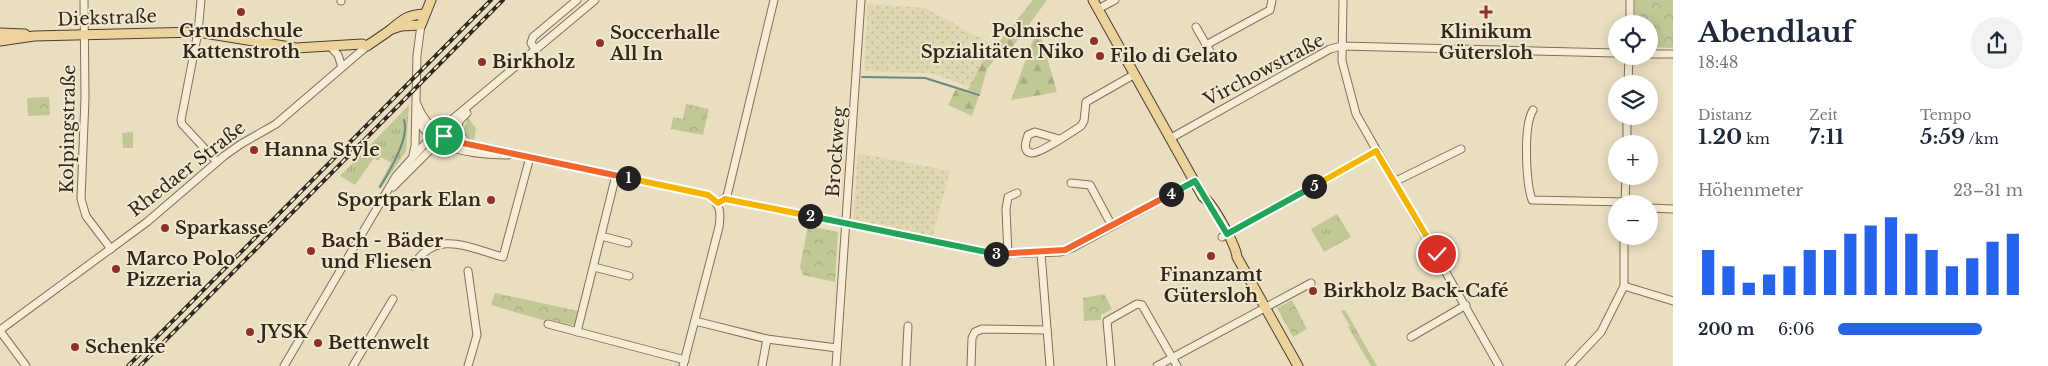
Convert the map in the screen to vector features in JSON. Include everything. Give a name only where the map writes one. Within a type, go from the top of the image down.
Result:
[{"type":"main road","points":[[421,25],[430,0]]},
{"type":"main road","points":[[1093,0],[1203,197],[1210,204],[1225,236],[1235,248],[1237,258],[1298,366]]},
{"type":"main road","name":"Rhedaer Straße","points":[[367,46],[409,15],[424,14]]},
{"type":"main road","name":"Rhedaer Straße","points":[[390,30],[402,26],[421,25]]},
{"type":"main road","name":"Diekstraße","points":[[0,41],[33,36],[198,32],[296,48],[362,44],[367,46]]},
{"type":"main road","name":"Diekstraße","points":[[0,33],[33,36]]},
{"type":"street","name":"Kolpingstraße","points":[[84,0],[85,98],[81,199],[86,216],[110,249]]},
{"type":"street","points":[[201,0],[198,32],[181,120],[182,124],[217,162]]},
{"type":"street","points":[[535,49],[531,43],[533,37],[578,0]]},
{"type":"street","points":[[388,192],[438,137],[482,96],[535,49],[595,0]]},
{"type":"street","points":[[725,199],[774,0]]},
{"type":"street","name":"Brockweg","points":[[836,366],[861,0]]},
{"type":"street","points":[[1098,9],[1115,0]]},
{"type":"street","points":[[1206,46],[1270,10],[1272,0]]},
{"type":"street","points":[[1343,0],[1342,61],[1356,114],[1500,366]]},
{"type":"street","points":[[1630,0],[1630,15]]},
{"type":"street","points":[[412,158],[415,146],[417,55],[421,25]]},
{"type":"street","points":[[1196,27],[1211,53]]},
{"type":"street","points":[[330,46],[338,55],[342,67]]},
{"type":"street","name":"Rhedaer Straße","points":[[0,331],[163,209],[217,162],[241,144],[276,124],[367,46]]},
{"type":"street","name":"Virchowstraße","points":[[1171,138],[1330,49],[1342,46],[1608,53]]},
{"type":"street","points":[[1658,54],[1673,54]]},
{"type":"street","points":[[1059,138],[1035,132],[1028,135],[1024,145],[1030,153],[1034,152],[1081,126],[1084,120],[1086,102],[1135,74]]},
{"type":"street","points":[[284,366],[396,176],[412,158],[459,121],[482,96]]},
{"type":"street","points":[[417,104],[421,114],[438,137],[708,195],[718,203],[721,217],[719,227],[684,363],[548,324]]},
{"type":"street","points":[[1533,110],[1528,118],[1527,170],[1532,200],[1608,202]]},
{"type":"street","points":[[416,113],[420,125],[449,147],[492,155],[527,156]]},
{"type":"street","points":[[459,121],[458,132],[469,144]]},
{"type":"street","points":[[1394,182],[1461,149]]},
{"type":"street","points":[[1225,236],[1376,151]]},
{"type":"street","points":[[413,266],[423,252],[442,243],[453,243],[503,257],[527,156]]},
{"type":"street","points":[[577,332],[616,175]]},
{"type":"street","points":[[718,203],[725,199],[938,243],[1008,254],[1042,253],[1060,252],[1072,248],[1195,181]]},
{"type":"street","points":[[1071,182],[1090,185],[1112,226]]},
{"type":"street","points":[[1008,254],[1006,209],[1008,197],[1018,193]]},
{"type":"street","points":[[1658,208],[1673,209]]},
{"type":"street","points":[[601,236],[628,243]]},
{"type":"street","points":[[1568,366],[1601,332],[1624,286],[1624,245]]},
{"type":"street","points":[[1042,253],[1050,366]]},
{"type":"street","points":[[594,267],[628,276]]},
{"type":"street","points":[[468,272],[476,335],[468,366]]},
{"type":"street","points":[[1157,366],[1311,283]]},
{"type":"street","points":[[1624,286],[1673,301]]},
{"type":"street","points":[[353,366],[393,300]]},
{"type":"street","points":[[1111,366],[1107,321],[1137,304],[1142,305],[1177,366]]},
{"type":"street","points":[[1411,337],[1466,305]]},
{"type":"street","points":[[695,321],[767,339],[838,348]]},
{"type":"street","points":[[906,366],[908,326]]},
{"type":"street","points":[[971,366],[972,338],[975,332],[982,329],[1047,330]]},
{"type":"street","points":[[0,331],[26,366]]},
{"type":"street","points":[[762,366],[767,339]]},
{"type":"shaded area","points":[[868,4],[925,8],[997,47],[982,63],[970,87],[931,73],[864,71]]},
{"type":"shaded area","points":[[858,153],[950,171],[932,238],[853,221]]},
{"type":"green space","points":[[1033,0],[1047,0],[1008,53],[1002,50],[987,69],[980,94],[968,90],[982,63]]},
{"type":"green space","points":[[1635,0],[1673,0],[1673,48],[1658,47],[1658,15],[1635,15]]},
{"type":"green space","points":[[1038,26],[1057,92],[1011,100]]},
{"type":"green space","points":[[956,89],[979,96],[972,116],[948,105]]},
{"type":"green space","points":[[49,97],[50,115],[28,116],[27,98]]},
{"type":"green space","points":[[686,104],[709,109],[703,135],[671,129],[673,117],[683,119]]},
{"type":"green space","points":[[409,105],[406,151],[381,188],[378,187],[391,163],[381,157],[378,161],[374,158],[355,185],[340,176]]},
{"type":"green space","points":[[468,118],[476,128],[474,141],[465,134],[464,128]]},
{"type":"green space","points":[[133,132],[133,148],[123,148],[122,133]]},
{"type":"green space","points":[[1337,214],[1351,237],[1324,252],[1311,229]]},
{"type":"green space","points":[[808,226],[838,232],[835,282],[803,275],[800,267]]},
{"type":"green space","points":[[495,293],[578,311],[579,315],[576,326],[547,319],[546,321],[491,305]]},
{"type":"green space","points":[[1104,294],[1112,309],[1101,315],[1101,320],[1084,321],[1083,298]]},
{"type":"green space","points":[[1292,300],[1307,329],[1293,337],[1277,308]]},
{"type":"green space","points":[[1345,310],[1377,366],[1371,366],[1348,327],[1350,326],[1341,311]]},
{"type":"waterway","points":[[862,77],[925,78],[979,95]]},
{"type":"waterway","points":[[380,187],[401,145],[404,136],[404,120]]},
{"type":"railway","points":[[128,366],[491,0]]},
{"type":"railway","points":[[140,366],[503,0]]},
{"type":"place","name":"Grundschule Kattenstroth","points":[[241,12]]},
{"type":"place","name":"Klinikum Gütersloh","points":[[1486,12]]},
{"type":"place","name":"Polnische Spzialitäten Niko","points":[[1094,41]]},
{"type":"place","name":"Soccerhalle All In","points":[[600,43]]},
{"type":"place","name":"Filo di Gelato","points":[[1100,56]]},
{"type":"place","name":"Birkholz","points":[[482,62]]},
{"type":"place","name":"Hanna Style","points":[[254,150]]},
{"type":"place","name":"Sportpark Elan","points":[[491,200]]},
{"type":"place","name":"Sparkasse","points":[[165,228]]},
{"type":"place","name":"Bach - Bäder und Fliesen","points":[[311,251]]},
{"type":"place","name":"Finanzamt Gütersloh","points":[[1211,256]]},
{"type":"place","name":"Marco Polo Pizzeria","points":[[116,269]]},
{"type":"place","name":"Birkholz Back-Café","points":[[1313,291]]},
{"type":"place","name":"JYSK","points":[[250,332]]},
{"type":"place","name":"Bettenwelt","points":[[318,343]]},
{"type":"place","name":"Schenke","points":[[75,347]]},
{"type":"route","points":[[444,136],[453,141],[708,195],[718,203],[725,199],[998,254],[1060,252],[1072,248],[1195,181],[1227,234],[1376,151],[1437,254]]}]
